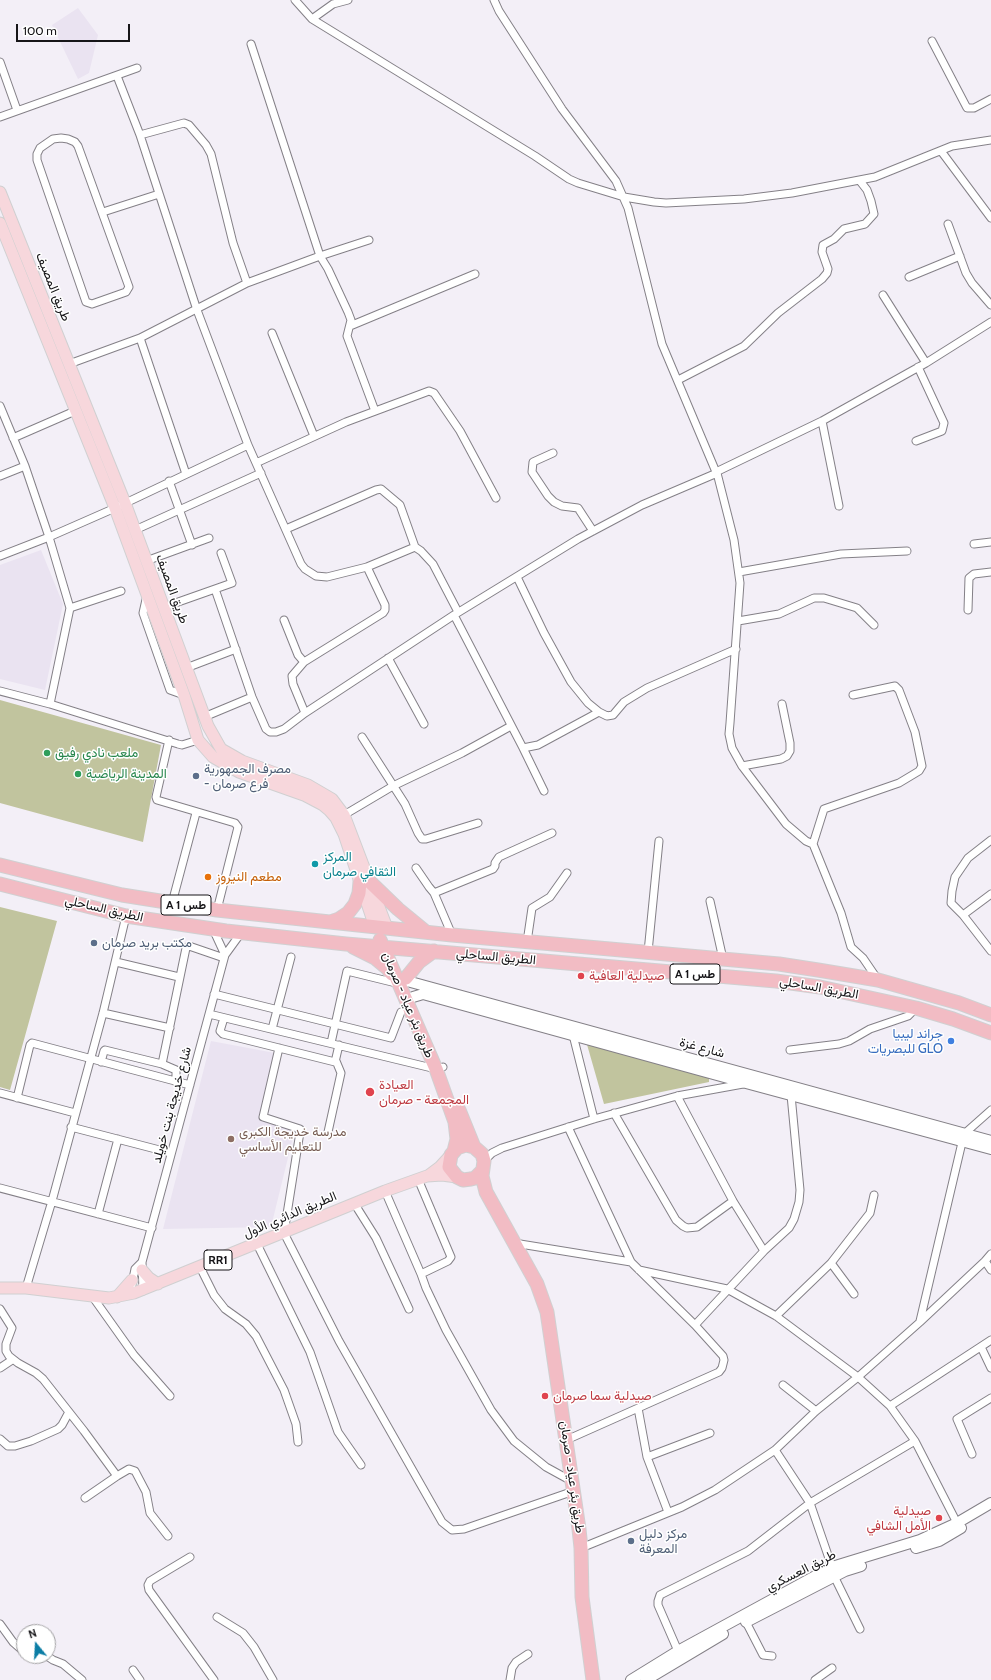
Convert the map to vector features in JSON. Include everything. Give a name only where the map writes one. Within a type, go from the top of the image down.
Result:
[{"type":"highway","name":"الطريق الساحلي","points":[[0,865],[122,896],[217,910],[452,935],[779,964],[878,980],[991,1015]]},
{"type":"highway","points":[[328,922],[339,919],[352,908],[365,882],[426,932]]},
{"type":"highway","name":"الطريق الساحلي","points":[[0,884],[126,916],[241,933],[346,944],[388,946],[776,981],[820,987],[916,1008],[953,1019],[991,1033]]},
{"type":"highway","name":"طريق بئر عياد - صرمان","points":[[381,928],[439,1068],[476,1148]]},
{"type":"highway","points":[[346,944],[375,958],[404,981],[419,962],[434,951]]},
{"type":"highway","name":"طريق بئر عياد - صرمان","points":[[404,981],[413,997],[439,1068],[457,1127],[457,1139],[452,1153]]},
{"type":"highway","points":[[953,1019],[959,1004]]},
{"type":"highway","points":[[461,1146],[476,1148],[482,1154],[483,1166],[475,1178],[462,1179],[450,1167],[452,1153],[461,1146]]},
{"type":"highway","name":"طريق بئر عياد - صرمان","points":[[483,1166],[483,1182],[486,1192],[537,1284],[547,1312],[575,1550],[574,1597],[586,1680]]},
{"type":"highway","name":"طريق بئر عياد - صرمان","points":[[462,1179],[475,1186],[539,1301],[544,1321],[581,1548],[582,1597],[593,1680]]},
{"type":"main road","name":"طريق المصيف","points":[[0,192],[69,364],[120,505],[147,595],[184,695],[198,740],[213,757],[239,772],[304,795],[323,805],[329,810],[336,818],[365,882]]},
{"type":"main road","name":"طريق المصيف","points":[[1,228],[75,411],[120,505],[135,530],[204,718],[221,750],[242,761],[308,785],[332,799],[344,815],[381,928]]},
{"type":"main road","points":[[422,1178],[440,1167],[452,1153]]},
{"type":"main road","points":[[422,1178],[442,1175],[462,1179]]},
{"type":"main road","name":"الطريق الدائري الأول","points":[[0,1288],[26,1288],[109,1298],[138,1292],[354,1203],[422,1178]]},
{"type":"main road","points":[[142,1266],[149,1278],[158,1284]]},
{"type":"main road","points":[[117,1297],[132,1280]]},
{"type":"street","points":[[294,0],[312,19],[535,156],[569,179],[624,197],[666,203],[744,199],[792,192],[860,181],[875,177],[959,145],[991,140]]},
{"type":"street","points":[[312,19],[332,2],[348,0]]},
{"type":"street","points":[[494,0],[499,11],[562,109],[613,176],[624,197],[662,344],[717,473],[734,540],[740,583],[729,734],[732,748],[742,766],[786,824],[806,841],[813,844]]},
{"type":"street","points":[[932,41],[967,108],[974,108],[991,99]]},
{"type":"street","points":[[251,44],[320,256],[328,269],[351,320],[347,336],[375,411]]},
{"type":"street","points":[[0,62],[17,110]]},
{"type":"street","points":[[0,116],[118,76],[137,68]]},
{"type":"street","points":[[118,76],[140,135],[197,310],[248,445],[301,564],[305,569],[316,576],[327,577],[367,567],[415,547]]},
{"type":"street","points":[[140,135],[184,123],[189,125],[206,145],[211,154],[233,243],[247,283]]},
{"type":"street","points":[[53,139],[68,139],[75,142],[78,146],[103,212],[129,289],[126,292],[92,304],[86,302],[36,160],[40,148],[53,139]]},
{"type":"street","points":[[941,151],[991,218]]},
{"type":"street","points":[[678,380],[744,346],[778,313],[822,279],[827,273],[828,269],[822,252],[823,245],[834,240],[844,229],[865,224],[874,214],[867,190],[860,181]]},
{"type":"street","points":[[103,212],[159,194]]},
{"type":"street","points":[[948,224],[972,283],[991,305]]},
{"type":"street","points":[[69,364],[140,338],[247,283],[369,240]]},
{"type":"street","points":[[909,277],[960,256]]},
{"type":"street","points":[[350,326],[475,274]]},
{"type":"street","points":[[883,295],[926,363]]},
{"type":"street","points":[[214,590],[236,648],[252,697],[266,729],[270,732],[276,732],[284,729],[305,713],[456,613],[593,531],[642,505],[717,473],[822,421],[926,363],[991,322]]},
{"type":"street","points":[[272,333],[314,436]]},
{"type":"street","points":[[140,338],[186,474]]},
{"type":"street","points":[[916,441],[942,431],[944,423],[918,367]]},
{"type":"street","points":[[256,463],[314,436],[375,411],[431,392],[460,430],[496,498]]},
{"type":"street","points":[[0,406],[25,466],[49,537],[70,608],[50,704]]},
{"type":"street","points":[[13,438],[75,411]]},
{"type":"street","points":[[822,421],[839,506]]},
{"type":"street","points":[[0,556],[49,537],[248,445]]},
{"type":"street","points":[[553,453],[533,462],[532,472],[548,496],[554,502],[562,506],[578,508],[593,531]]},
{"type":"street","points":[[0,476],[25,466]]},
{"type":"street","points":[[135,530],[261,473]]},
{"type":"street","points":[[169,481],[192,545]]},
{"type":"street","points":[[286,529],[376,490],[381,489],[400,505],[415,547],[433,564],[544,791]]},
{"type":"street","points":[[146,561],[209,538]]},
{"type":"street","points":[[974,544],[991,542]]},
{"type":"street","points":[[739,572],[841,554],[907,551]]},
{"type":"street","points":[[164,607],[214,590],[232,582],[221,553]]},
{"type":"street","points":[[305,713],[292,678],[304,662],[383,613],[385,610],[385,605],[367,567]]},
{"type":"street","points":[[968,610],[969,578],[974,574],[991,572]]},
{"type":"street","points":[[517,577],[544,633],[571,682],[583,697],[599,712],[607,716],[613,715],[624,702],[647,688],[736,649]]},
{"type":"street","points":[[70,608],[121,591]]},
{"type":"street","points":[[738,621],[779,614],[814,598],[824,598],[857,608],[874,625]]},
{"type":"street","points":[[284,620],[298,655],[304,662]]},
{"type":"street","points":[[186,668],[236,648]]},
{"type":"street","points":[[388,658],[424,724]]},
{"type":"street","points":[[853,695],[895,686],[899,690],[915,732],[922,766],[919,771],[899,783],[824,809],[813,844],[841,913],[851,947],[863,958],[878,980]]},
{"type":"street","points":[[0,691],[50,704],[182,745],[198,740]]},
{"type":"street","points":[[204,718],[252,697]]},
{"type":"street","points":[[742,766],[781,759],[787,756],[790,751],[790,743],[782,704]]},
{"type":"street","points":[[523,748],[538,744],[599,712]]},
{"type":"street","points":[[344,815],[394,786],[462,753],[511,726]]},
{"type":"street","points":[[362,737],[405,804],[422,839],[478,823]]},
{"type":"street","points":[[169,740],[156,799],[196,813],[235,823],[238,827],[217,910]]},
{"type":"street","points":[[172,903],[196,813]]},
{"type":"street","points":[[434,893],[493,869],[495,862],[499,857],[552,833]]},
{"type":"street","points":[[991,840],[968,858],[956,877],[951,902],[991,951]]},
{"type":"street","points":[[648,952],[658,841]]},
{"type":"street","points":[[416,868],[434,893],[452,935]]},
{"type":"street","points":[[527,942],[532,908],[550,897],[567,873]]},
{"type":"street","points":[[963,915],[991,894]]},
{"type":"street","points":[[710,901],[723,959]]},
{"type":"street","points":[[26,1288],[76,1113],[116,962],[126,916]]},
{"type":"street","points":[[213,929],[224,956]]},
{"type":"street","points":[[224,956],[241,933]]},
{"type":"street","points":[[162,1064],[179,977],[187,946],[224,956]]},
{"type":"street","name":"شارع خديجة بنت خويلد","points":[[142,1266],[224,956]]},
{"type":"street","points":[[272,1029],[291,957]]},
{"type":"street","points":[[116,962],[179,977]]},
{"type":"street","points":[[331,1043],[347,971],[404,981]]},
{"type":"street","name":"شارع غزة","points":[[404,981],[754,1076],[963,1138],[991,1149]]},
{"type":"street","points":[[214,994],[392,1038],[402,1012]]},
{"type":"street","name":"شارع غزة","points":[[413,997],[423,994],[791,1095],[963,1138],[991,1141]]},
{"type":"street","points":[[790,1050],[839,1044],[849,1041],[870,1029],[908,1016],[916,1008]]},
{"type":"street","points":[[102,1013],[170,1028]]},
{"type":"street","points":[[209,1014],[439,1068]]},
{"type":"street","points":[[224,1018],[220,1031],[223,1034],[336,1061]]},
{"type":"street","points":[[573,1035],[594,1119]]},
{"type":"street","points":[[17,1098],[30,1044],[190,1085]]},
{"type":"street","points":[[328,1132],[341,1073],[336,1061],[339,1045]]},
{"type":"street","points":[[279,1048],[263,1117],[300,1129],[284,1233],[339,1341],[446,1527],[452,1530],[464,1529],[568,1492]]},
{"type":"street","points":[[101,1062],[104,1051],[106,1050],[162,1064],[176,1070],[176,1082]]},
{"type":"street","points":[[483,1166],[492,1153],[502,1148],[614,1113],[676,1096],[746,1083],[754,1076]]},
{"type":"street","points":[[0,1093],[76,1113]]},
{"type":"street","points":[[695,1325],[764,1251],[789,1228],[794,1219],[799,1202],[800,1185],[791,1095]]},
{"type":"street","points":[[676,1096],[733,1201],[764,1251]]},
{"type":"street","points":[[920,1322],[963,1138],[991,1110]]},
{"type":"street","points":[[614,1113],[676,1220],[684,1226],[687,1228],[697,1227],[733,1201]]},
{"type":"street","points":[[71,1127],[171,1154]]},
{"type":"street","points":[[563,1441],[719,1372],[722,1368],[724,1360],[723,1356],[695,1325],[631,1262],[568,1127]]},
{"type":"street","points":[[98,1214],[118,1139]]},
{"type":"street","points":[[476,1148],[502,1148]]},
{"type":"street","points":[[421,1274],[448,1261],[451,1257],[422,1178]]},
{"type":"street","points":[[0,1188],[152,1228]]},
{"type":"street","points":[[385,1191],[426,1288],[446,1330],[475,1384],[502,1427],[514,1441],[534,1458],[546,1467],[566,1478]]},
{"type":"street","points":[[776,1316],[831,1264],[870,1213],[874,1195]]},
{"type":"street","points":[[354,1203],[376,1238],[409,1309]]},
{"type":"street","points":[[513,1242],[631,1262]]},
{"type":"street","points":[[257,1244],[310,1352],[338,1432],[361,1465]]},
{"type":"street","points":[[581,1548],[682,1506],[716,1490],[775,1450],[816,1411],[858,1377],[920,1322],[991,1254]]},
{"type":"street","points":[[985,1261],[991,1270]]},
{"type":"street","points":[[831,1264],[854,1294]]},
{"type":"street","points":[[142,1266],[138,1292],[132,1280],[136,1267],[142,1266]]},
{"type":"street","points":[[200,1267],[214,1295],[225,1309],[246,1324],[256,1336],[284,1390],[296,1424],[298,1442]]},
{"type":"street","points":[[639,1270],[727,1290],[776,1316],[858,1377],[890,1406],[915,1441],[957,1523]]},
{"type":"street","points":[[92,1296],[134,1355],[170,1396]]},
{"type":"street","points":[[0,1309],[12,1328],[6,1344],[6,1351],[12,1360],[36,1373],[69,1412],[117,1476]]},
{"type":"street","points":[[890,1406],[991,1340]]},
{"type":"street","points":[[980,1347],[991,1368]]},
{"type":"street","points":[[0,1368],[12,1360]]},
{"type":"street","points":[[783,1385],[816,1411]]},
{"type":"street","points":[[972,1454],[957,1419],[991,1398]]},
{"type":"street","points":[[638,1408],[647,1457],[668,1512]]},
{"type":"street","points":[[0,1440],[8,1446],[15,1446],[31,1441],[58,1429],[69,1412]]},
{"type":"street","points":[[647,1457],[710,1433]]},
{"type":"street","points":[[678,1651],[658,1605],[660,1595],[748,1551],[810,1503],[915,1441]]},
{"type":"street","points":[[775,1450],[810,1503],[833,1572],[860,1629]]},
{"type":"street","points":[[85,1498],[129,1469],[135,1471],[146,1492],[150,1513],[168,1536]]},
{"type":"street","name":"طريق العسكري","points":[[631,1680],[678,1651],[833,1572],[920,1540],[957,1523],[991,1503]]},
{"type":"street","name":"طريق العسكري","points":[[646,1680],[833,1572],[845,1571],[938,1541],[991,1510]]},
{"type":"street","points":[[190,1558],[150,1581],[148,1585],[149,1590],[214,1680]]},
{"type":"street","points":[[217,1617],[243,1633],[254,1647],[273,1680]]},
{"type":"street","points":[[746,1622],[763,1655],[772,1656]]},
{"type":"street","points":[[0,1624],[16,1644]]},
{"type":"street","points":[[510,1680],[512,1668],[516,1662],[528,1654]]},
{"type":"street","points":[[56,1661],[63,1664],[82,1680]]},
{"type":"street","points":[[815,1680],[832,1668]]},
{"type":"street","points":[[133,1670],[140,1680]]},
{"type":"shaded area","points":[[78,8],[98,35],[89,73],[78,79],[52,25]]},
{"type":"shaded area","points":[[41,550],[63,604],[45,690],[0,679],[0,565]]},
{"type":"shaded area","points":[[211,1041],[275,1053],[260,1118],[295,1129],[271,1227],[163,1229]]},
{"type":"green space","name":"المدينة الرياضية","points":[[0,700],[161,745],[143,842],[0,803]]},
{"type":"green space","points":[[0,907],[57,921],[10,1090],[0,1087]]},
{"type":"green space","points":[[586,1041],[709,1075],[709,1082],[604,1104]]},
{"type":"place","name":"ملعب نادي رفيق","points":[[47,753]]},
{"type":"place","name":"المدينة الرياضية","points":[[78,774]]},
{"type":"place","name":"مصرف الجمهورية - فرع صرمان","points":[[196,776]]},
{"type":"place","name":"المركز الثقافي صرمان","points":[[315,864]]},
{"type":"place","name":"مطعم النيروز","points":[[208,877]]},
{"type":"place","name":"مكتب بريد صرمان","points":[[94,943]]},
{"type":"place","name":"صيدلية العافية","points":[[581,976]]},
{"type":"place","name":"جراند ليبيا للبصريات GLO","points":[[951,1041]]},
{"type":"place","name":"العيادة المجمعة - صرمان","points":[[370,1092]]},
{"type":"place","name":"مدرسة خديجة الكبرى للتعليم الأساسي","points":[[231,1139]]},
{"type":"place","name":"صيدلية سما صرمان","points":[[545,1396]]},
{"type":"place","name":"صيدلية الأمل الشافي","points":[[939,1518]]},
{"type":"place","name":"مركز دليل المعرفة","points":[[631,1541]]}]
